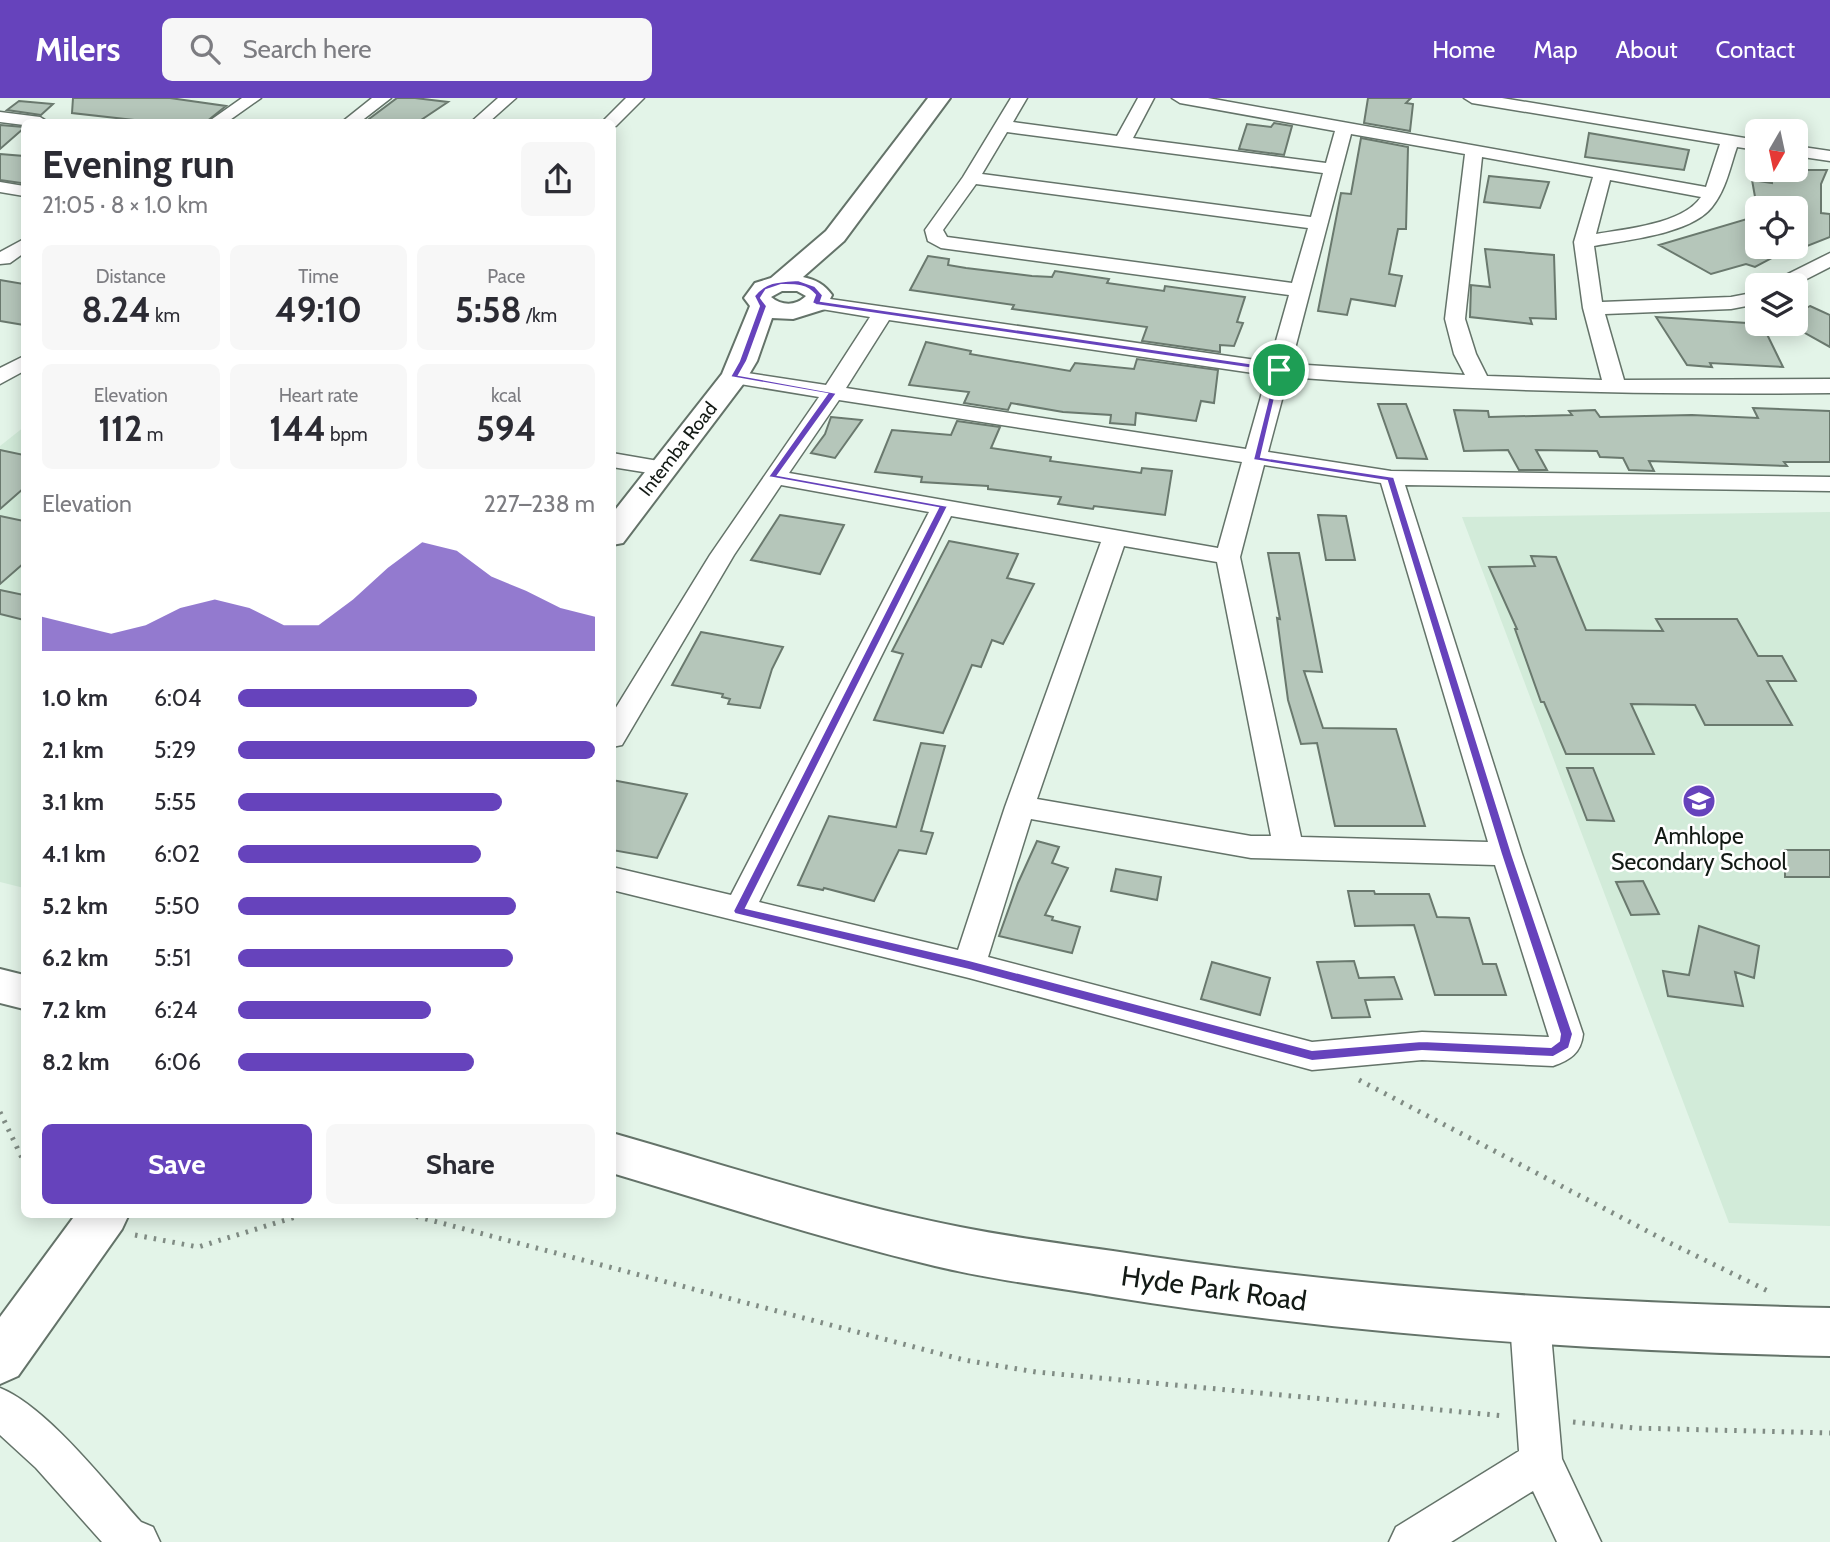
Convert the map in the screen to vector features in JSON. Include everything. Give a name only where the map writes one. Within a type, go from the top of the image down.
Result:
[{"type":"street","points":[[221,119],[253,98]]},
{"type":"street","points":[[354,119],[383,98]]},
{"type":"street","points":[[483,119],[508,98]]},
{"type":"street","points":[[613,119],[636,98]]},
{"type":"street","points":[[780,283],[835,236],[939,98]]},
{"type":"street","points":[[1018,98],[971,178],[934,230],[935,237],[941,242],[1300,290]]},
{"type":"street","points":[[1123,140],[1146,98]]},
{"type":"street","points":[[1180,98],[1710,193]]},
{"type":"street","points":[[1472,98],[1745,143]]},
{"type":"street","points":[[0,117],[21,120]]},
{"type":"street","points":[[1003,126],[1331,169]]},
{"type":"street","points":[[1288,848],[1228,557],[1331,169],[1345,126]]},
{"type":"street","points":[[1584,242],[1657,227],[1687,218],[1704,207],[1730,141]]},
{"type":"street","points":[[1474,149],[1455,319],[1465,354],[1479,382]]},
{"type":"street","points":[[1808,153],[1830,156]]},
{"type":"street","points":[[1603,172],[1584,242],[1593,308],[1615,387]]},
{"type":"street","points":[[971,178],[1318,224]]},
{"type":"street","points":[[0,187],[21,190]]},
{"type":"street","points":[[738,369],[808,301],[835,236]]},
{"type":"street","points":[[1,259],[21,247]]},
{"type":"street","points":[[1,259],[21,262]]},
{"type":"street","points":[[1804,273],[1830,259]]},
{"type":"street","points":[[808,301],[798,283],[780,283],[764,288],[757,298],[763,306],[776,311],[808,301],[1279,370],[1409,380],[1615,387],[1830,386]]},
{"type":"street","points":[[1593,308],[1745,300]]},
{"type":"street","points":[[738,369],[763,306]]},
{"type":"street","points":[[616,731],[722,555],[884,311]]},
{"type":"street","points":[[0,352],[21,356]]},
{"type":"street","points":[[0,379],[21,364]]},
{"type":"street","points":[[738,369],[832,393],[1391,478],[1830,484]]},
{"type":"street","name":"Intemba Road","points":[[616,531],[738,369]]},
{"type":"street","points":[[616,461],[662,468]]},
{"type":"street","points":[[773,477],[1228,557]]},
{"type":"street","points":[[616,879],[969,965],[1312,1056],[1422,1046],[1553,1052],[1565,1044],[1566,1034],[1507,854],[1391,478]]},
{"type":"street","points":[[739,911],[944,506]]},
{"type":"street","points":[[969,965],[1020,807],[1115,537]]},
{"type":"street","points":[[1020,807],[1225,844],[1507,854]]},
{"type":"street","points":[[0,986],[21,991]]},
{"type":"street","name":"Hyde Park Road","points":[[616,1154],[789,1205],[950,1247],[1198,1287],[1345,1306],[1530,1322],[1705,1330],[1830,1332]]},
{"type":"street","points":[[0,1359],[101,1221]]},
{"type":"street","points":[[1530,1322],[1541,1462],[1579,1542]]},
{"type":"street","points":[[0,1408],[51,1453],[126,1537],[138,1542]]},
{"type":"street","points":[[1411,1542],[1541,1462]]},
{"type":"path","points":[[1312,1056],[1781,1298]]},
{"type":"path","points":[[0,1112],[21,1156]]},
{"type":"path","points":[[101,1221],[198,1247],[292,1218]]},
{"type":"path","points":[[422,1218],[964,1360],[1036,1372],[1634,1428],[1830,1433]]},
{"type":"shaded area","points":[[21,429],[21,887],[0,882],[0,446]]},
{"type":"shaded area","name":"Amhlope Secondary School","points":[[1830,512],[1830,1226],[1729,1223],[1462,517]]},
{"type":"building","points":[[73,98],[170,98],[226,106],[210,119],[125,119],[72,113]]},
{"type":"building","points":[[397,98],[448,102],[422,119],[369,119]]},
{"type":"building","points":[[1368,98],[1411,98],[1406,103],[1413,104],[1410,131],[1364,123]]},
{"type":"building","points":[[19,101],[53,104],[41,115],[7,110]]},
{"type":"building","points":[[1274,123],[1292,126],[1284,155],[1239,149],[1247,124],[1271,127]]},
{"type":"building","points":[[0,125],[21,127],[21,131],[0,149]]},
{"type":"building","points":[[1589,133],[1689,150],[1684,170],[1585,157]]},
{"type":"building","points":[[1361,138],[1408,147],[1406,229],[1398,229],[1389,274],[1402,276],[1395,306],[1351,299],[1347,315],[1318,311],[1341,193],[1351,194]]},
{"type":"building","points":[[0,154],[21,156],[21,183],[0,180]]},
{"type":"building","points":[[1808,170],[1827,170],[1821,184],[1821,213],[1830,214],[1830,237],[1808,246],[1808,196],[1755,196],[1752,182],[1808,182]]},
{"type":"building","points":[[1489,176],[1549,182],[1540,208],[1484,202]]},
{"type":"building","points":[[1745,220],[1745,259],[1770,259],[1755,267],[1746,264],[1711,274],[1659,245]]},
{"type":"building","points":[[1485,249],[1554,255],[1556,319],[1530,318],[1532,324],[1470,317],[1471,285],[1490,287]]},
{"type":"building","points":[[928,256],[949,259],[948,265],[966,268],[1052,277],[1055,271],[1109,279],[1107,283],[1164,291],[1165,286],[1245,297],[1237,322],[1243,323],[1234,346],[1220,345],[1220,352],[1142,341],[1147,327],[1012,309],[1014,305],[910,290]]},
{"type":"building","points":[[0,280],[21,284],[21,324],[0,321]]},
{"type":"building","points":[[1808,307],[1830,315],[1830,347],[1808,335]]},
{"type":"building","points":[[1656,317],[1745,323],[1745,336],[1768,336],[1783,367],[1710,363],[1712,367],[1687,365]]},
{"type":"building","points":[[926,342],[971,351],[970,354],[1070,371],[1075,363],[1134,369],[1137,359],[1218,370],[1214,403],[1201,401],[1196,421],[1136,413],[1135,425],[1110,423],[1111,415],[1063,412],[1011,403],[1008,410],[964,403],[969,392],[909,385]]},
{"type":"building","points":[[1378,404],[1406,404],[1427,459],[1397,458]]},
{"type":"building","points":[[1753,408],[1830,411],[1830,462],[1784,462],[1787,466],[1649,461],[1654,471],[1629,470],[1623,458],[1600,457],[1597,451],[1536,450],[1547,470],[1519,470],[1508,450],[1464,451],[1454,410],[1488,411],[1489,417],[1572,415],[1569,411],[1595,410],[1600,417],[1692,415],[1758,418]]},
{"type":"building","points":[[831,417],[862,420],[835,458],[811,453],[825,434]]},
{"type":"building","points":[[957,421],[1000,427],[991,448],[1051,457],[1050,461],[1141,473],[1142,468],[1172,471],[1165,515],[1058,504],[1061,497],[988,489],[988,486],[921,482],[922,477],[875,472],[892,430],[951,435]]},
{"type":"building","points":[[0,450],[21,454],[21,491],[0,509]]},
{"type":"building","points":[[780,515],[844,525],[820,574],[751,560]]},
{"type":"building","points":[[1318,515],[1346,516],[1355,560],[1326,560]]},
{"type":"building","points":[[0,516],[21,520],[21,566],[0,584]]},
{"type":"building","points":[[949,541],[1018,554],[1007,578],[1034,584],[1003,644],[992,640],[981,667],[972,665],[943,733],[874,720],[903,654],[892,651]]},
{"type":"building","points":[[1268,553],[1299,553],[1322,672],[1304,671],[1323,728],[1396,729],[1425,826],[1335,826],[1317,743],[1301,744],[1288,700],[1277,618],[1280,619]]},
{"type":"building","points":[[1531,556],[1556,557],[1586,630],[1663,631],[1656,619],[1737,619],[1758,656],[1782,656],[1796,681],[1767,681],[1792,725],[1705,725],[1695,705],[1631,704],[1654,754],[1566,754],[1544,702],[1541,702],[1517,629],[1489,567],[1535,566]]},
{"type":"building","points":[[0,590],[21,594],[21,619],[0,614]]},
{"type":"building","points":[[701,632],[783,647],[772,669],[760,708],[728,704],[730,699],[722,697],[723,694],[672,685]]},
{"type":"building","points":[[921,743],[945,746],[921,831],[933,833],[926,854],[899,850],[874,901],[824,888],[823,890],[798,885],[829,816],[896,827]]},
{"type":"building","points":[[1567,768],[1593,768],[1614,821],[1587,820]]},
{"type":"building","points":[[616,781],[687,794],[657,858],[616,851]]},
{"type":"building","points":[[1037,841],[1059,847],[1052,863],[1068,868],[1045,915],[1053,917],[1052,920],[1080,927],[1072,953],[999,936]]},
{"type":"building","points":[[1785,850],[1830,850],[1830,877],[1785,877]]},
{"type":"building","points":[[1116,869],[1161,877],[1157,900],[1111,891]]},
{"type":"building","points":[[1643,881],[1659,914],[1631,915],[1616,882]]},
{"type":"building","points":[[1348,891],[1429,894],[1437,917],[1469,918],[1483,964],[1496,964],[1506,995],[1435,995],[1414,925],[1355,926]]},
{"type":"building","points":[[1699,926],[1759,946],[1754,978],[1735,972],[1743,1006],[1668,996],[1663,971],[1689,975]]},
{"type":"building","points":[[1354,961],[1359,978],[1394,977],[1402,999],[1365,1000],[1370,1017],[1332,1018],[1317,962]]},
{"type":"building","points":[[1212,962],[1270,978],[1260,1015],[1201,999]]},
{"type":"place","name":"Amhlope Secondary School","points":[[1699,801]]},
{"type":"route","points":[[780,283],[798,283],[813,287],[819,295],[816,303],[1279,370],[1256,458],[1391,478],[1507,854],[1566,1034],[1565,1044],[1553,1052],[1422,1046],[1312,1056],[969,965],[739,911],[944,506],[773,477],[832,393],[734,377],[743,361],[763,306],[757,298],[764,288],[780,283]]}]
